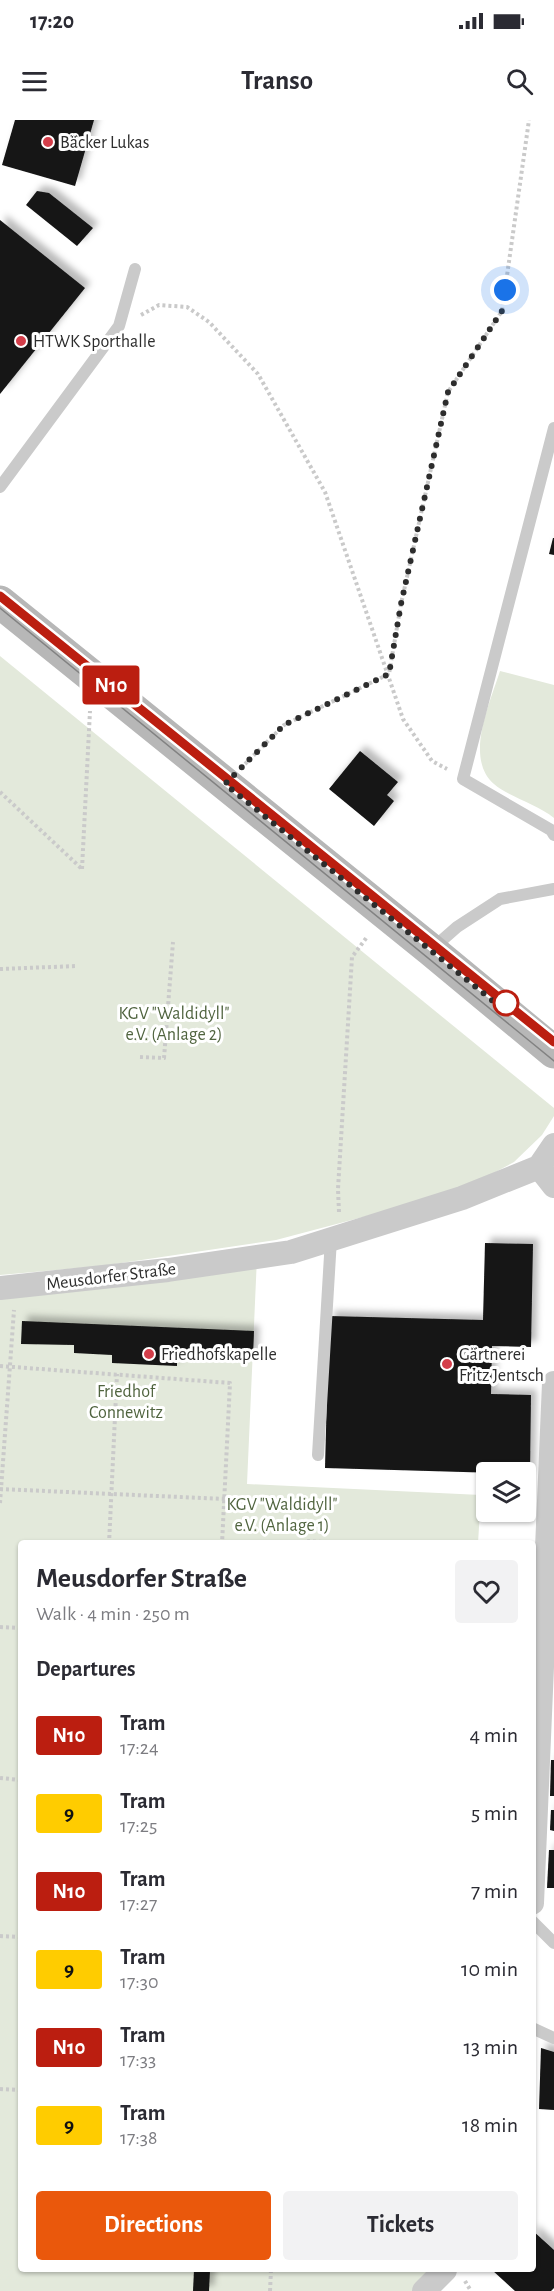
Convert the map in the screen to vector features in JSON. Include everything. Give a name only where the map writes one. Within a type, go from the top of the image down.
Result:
[{"type":"main road","points":[[0,602],[554,1052]]},
{"type":"street","points":[[554,1144],[539,1167],[554,1186]]},
{"type":"street","name":"Meusdorfer Straße","points":[[0,1288],[168,1270],[291,1252],[462,1198],[539,1167]]},
{"type":"street","points":[[536,1815],[554,1383]]},
{"type":"street","points":[[536,1903],[554,1905]]},
{"type":"street","points":[[424,2291],[443,2272]]},
{"type":"lane","points":[[0,488],[119,326],[135,269]]},
{"type":"lane","points":[[554,428],[463,779],[551,830],[554,835]]},
{"type":"lane","points":[[431,950],[457,927],[500,899],[554,889]]},
{"type":"lane","points":[[318,1455],[335,1238]]},
{"type":"lane","points":[[536,1926],[554,1944]]},
{"type":"lane","points":[[536,2030],[554,2038]]},
{"type":"path","points":[[389,674],[401,604],[448,392],[502,311],[529,120]]},
{"type":"path","points":[[119,326],[159,305],[187,307],[209,322],[258,374],[325,492],[403,719],[432,761]]},
{"type":"path","points":[[225,784],[284,725],[389,674]]},
{"type":"path","points":[[0,792],[82,869],[90,710]]},
{"type":"path","points":[[335,1238],[352,957],[367,938]]},
{"type":"path","points":[[140,1057],[164,1059],[173,942]]},
{"type":"path","points":[[0,969],[77,966]]},
{"type":"path","points":[[0,1503],[13,1321]]},
{"type":"path","points":[[0,1366],[230,1383],[222,1540]]},
{"type":"path","points":[[109,1540],[117,1374]]},
{"type":"path","points":[[1,1489],[225,1499]]},
{"type":"path","points":[[0,1628],[18,1628]]},
{"type":"path","points":[[0,1778],[18,1780]]},
{"type":"path","points":[[0,1936],[18,1937]]},
{"type":"path","points":[[0,2089],[18,2090]]},
{"type":"path","points":[[270,2291],[271,2272]]},
{"type":"green space","name":"KGV \"Waldidyll\" e.V. (Anlage 2)","points":[[0,656],[554,1108],[554,1116],[542,1135],[514,1162],[473,1184],[416,1203],[276,1240],[101,1266],[0,1275]]},
{"type":"green space","points":[[500,671],[554,685],[554,818],[500,788],[485,773],[481,760],[482,730]]},
{"type":"green space","name":"Friedhof Connewitz","points":[[257,1257],[247,1484],[476,1495],[476,1522],[479,1522],[478,1540],[18,1540],[18,2272],[443,2272],[424,2291],[0,2291],[0,1288]]},
{"type":"building","name":"Bäcker Lukas","points":[[15,120],[94,120],[75,186],[2,165]]},
{"type":"building","points":[[37,191],[49,193],[93,228],[77,246],[26,205]]},
{"type":"building","name":"HTWK Sporthalle","points":[[0,220],[85,288],[0,394]]},
{"type":"building","points":[[554,538],[554,555],[549,554]]},
{"type":"building","points":[[360,751],[398,782],[387,795],[394,801],[374,826],[329,789]]},
{"type":"building","points":[[485,1243],[533,1244],[531,1347],[492,1346],[491,1394],[531,1395],[530,1462],[476,1462],[476,1472],[325,1468],[329,1316],[483,1320]]},
{"type":"building","points":[[22,1321],[254,1331],[253,1357],[177,1353],[177,1366],[112,1363],[112,1355],[74,1353],[74,1345],[21,1344]]},
{"type":"building","points":[[551,1760],[554,1760],[554,1796],[550,1796]]},
{"type":"building","points":[[551,1810],[554,1810],[554,1831],[550,1830]]},
{"type":"building","points":[[549,1850],[554,1850],[554,1888],[547,1888]]},
{"type":"building","points":[[541,2048],[554,2052],[554,2110],[539,2109]]},
{"type":"building","points":[[536,2234],[554,2250],[554,2288],[551,2291],[515,2291],[494,2272],[536,2272]]},
{"type":"building","points":[[194,2272],[210,2272],[209,2291],[193,2291]]},
{"type":"tram line","points":[[0,596],[554,1042]]},
{"type":"tram line","name":"N10","points":[[0,596],[554,1042]]},
{"type":"tram line","points":[[0,608],[554,1061]]},
{"type":"place","name":"Bäcker Lukas","points":[[48,142]]},
{"type":"place","name":"HTWK Sporthalle","points":[[21,341]]},
{"type":"place","name":"Friedhofskapelle","points":[[149,1354]]},
{"type":"place","name":"Gärtnerei Fritz Jentsch","points":[[447,1364]]},
{"type":"route","points":[[505,290],[502,311],[448,392],[401,604],[389,674],[284,725],[225,784],[498,1005],[506,1003]]},
{"type":"park label","name":"KGV \"Waldidyll\" e.V. (Anlage 1)","points":[[282,1514]]}]
